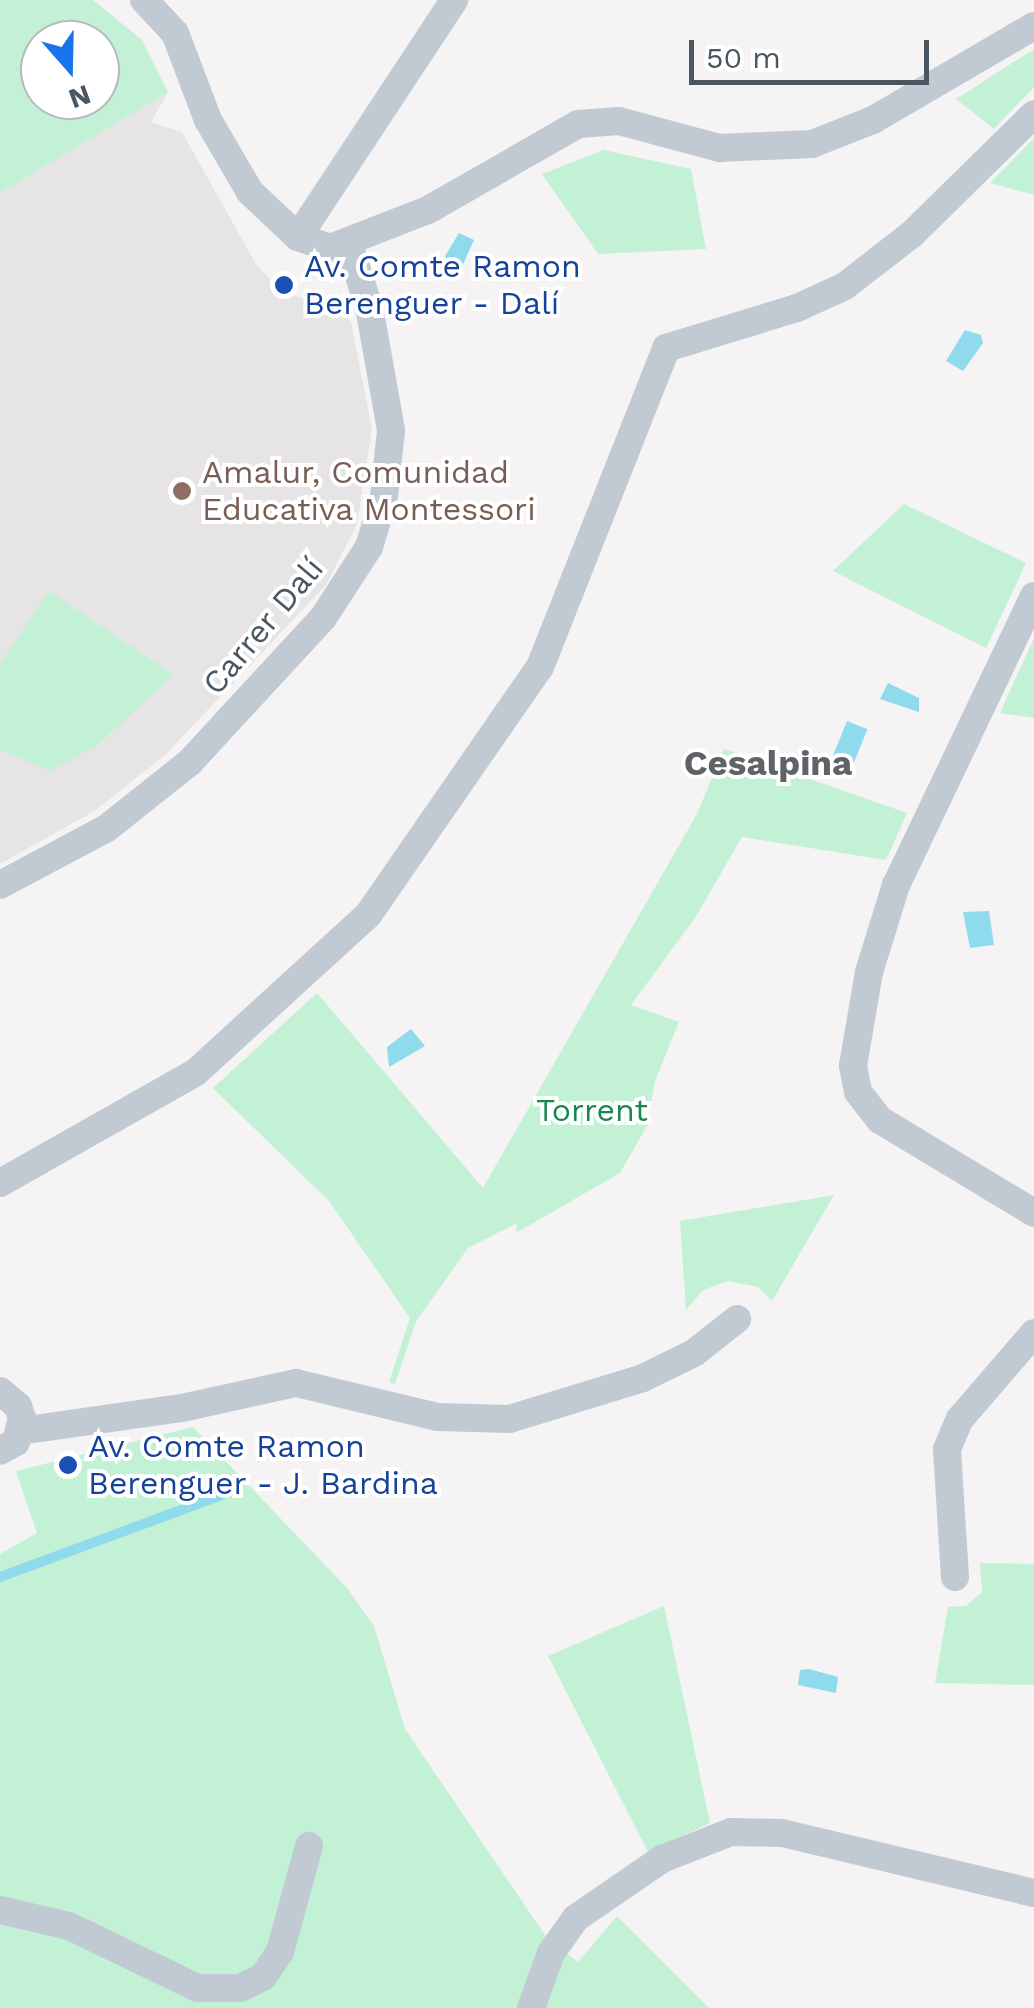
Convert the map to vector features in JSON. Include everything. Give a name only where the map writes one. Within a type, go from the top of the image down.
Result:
[{"type":"street","points":[[144,0],[175,34],[224,152],[250,192],[298,237],[330,248],[349,245],[428,210],[540,140],[578,124],[619,121],[735,149],[812,144],[873,120],[1034,26]]},
{"type":"street","points":[[298,237],[454,0]]},
{"type":"street","points":[[0,1183],[196,1072],[368,915],[540,667],[666,348],[797,308],[845,286],[912,234],[1034,114]]},
{"type":"street","name":"Carrer Dalí","points":[[0,885],[107,828],[164,786],[286,662],[368,546],[384,497],[391,430],[369,307],[349,245]]},
{"type":"street","points":[[1034,596],[891,896],[869,972],[853,1066],[858,1092],[880,1120],[1034,1213]]},
{"type":"street","points":[[0,1391],[18,1406],[10,1441],[296,1383],[438,1417],[510,1419],[643,1378],[694,1353],[737,1320]]},
{"type":"street","points":[[955,1577],[944,1484],[947,1449],[960,1419],[1034,1334]]},
{"type":"street","points":[[531,2008],[550,1953],[576,1918],[683,1848],[756,1830],[1034,1893]]},
{"type":"street","points":[[0,1910],[69,1926],[198,1988],[240,1988],[263,1977],[280,1952],[308,1846]]},
{"type":"shaded area","name":"Amalur, Comunidad Educativa Montessori","points":[[168,92],[151,122],[182,132],[257,266],[285,293],[337,309],[351,322],[372,429],[357,524],[326,585],[164,756],[96,810],[0,864],[0,193]]},
{"type":"green space","points":[[0,0],[93,0],[118,20],[20,20],[20,120],[120,120],[120,22],[142,40],[168,92],[0,193]]},
{"type":"green space","points":[[1034,49],[1034,87],[994,129],[956,99]]},
{"type":"green space","points":[[1034,138],[1034,195],[990,183],[1013,160]]},
{"type":"green space","points":[[604,150],[691,169],[706,249],[598,254],[542,174]]},
{"type":"green space","points":[[904,504],[1026,563],[986,648],[833,571]]},
{"type":"green space","points":[[49,591],[174,675],[96,746],[50,771],[0,750],[0,665]]},
{"type":"green space","points":[[1034,638],[1034,718],[1000,713]]},
{"type":"green space","name":"Torrent","points":[[724,749],[907,813],[886,860],[742,837],[695,918],[631,1005],[679,1022],[655,1081],[647,1126],[620,1173],[516,1233],[517,1223],[468,1248],[416,1321],[395,1384],[389,1382],[410,1318],[329,1201],[213,1088],[317,993],[483,1188],[697,814]]},
{"type":"green space","points":[[834,1195],[772,1301],[758,1287],[728,1281],[703,1290],[686,1310],[680,1221]]},
{"type":"green space","points":[[193,1427],[347,1588],[374,1626],[405,1729],[547,1938],[578,1962],[617,1916],[709,2008],[0,2008],[0,1554],[37,1533],[16,1471]]},
{"type":"green space","points":[[980,1563],[1034,1564],[1034,1685],[935,1683],[948,1607],[966,1606],[982,1592]]},
{"type":"green space","points":[[664,1606],[710,1823],[648,1852],[548,1656]]},
{"type":"water","points":[[459,233],[474,240],[461,269],[442,261]]},
{"type":"water","points":[[965,330],[981,335],[983,343],[963,371],[946,361]]},
{"type":"water","points":[[888,683],[919,698],[919,712],[880,699]]},
{"type":"water","points":[[847,721],[867,729],[850,772],[830,764]]},
{"type":"water","points":[[989,911],[994,945],[970,948],[963,912]]},
{"type":"water","points":[[411,1029],[425,1046],[389,1067],[387,1047]]},
{"type":"water","points":[[800,1670],[838,1677],[836,1693],[798,1685]]},
{"type":"waterway","points":[[0,1577],[230,1492]]},
{"type":"place","name":"Av. Comte Ramon Berenguer - Dalí","points":[[284,285]]},
{"type":"place","name":"Amalur, Comunidad Educativa Montessori","points":[[182,491]]},
{"type":"place","name":"Av. Comte Ramon Berenguer - J. Bardina","points":[[68,1465]]},
{"type":"district","name":"Cesalpina","points":[[768,763]]}]
